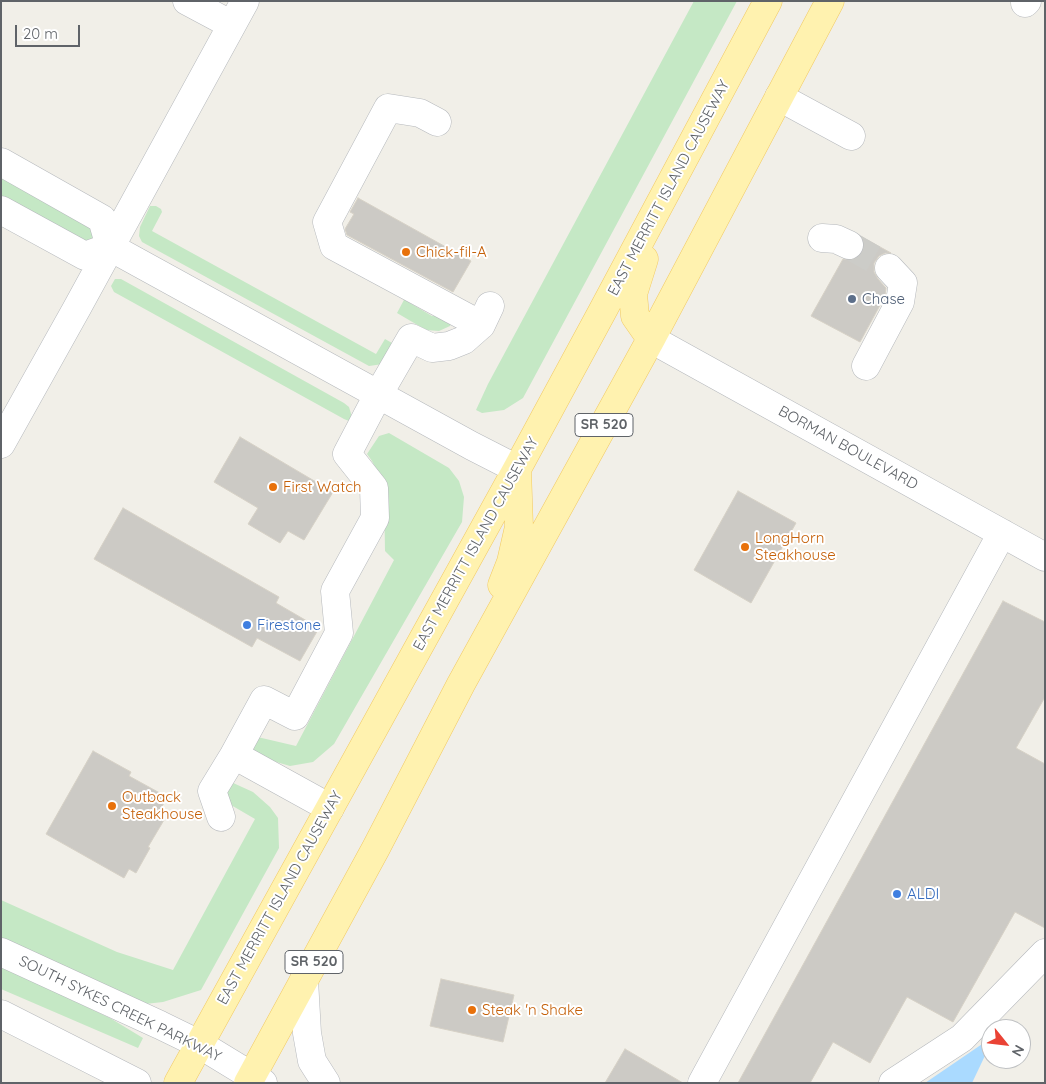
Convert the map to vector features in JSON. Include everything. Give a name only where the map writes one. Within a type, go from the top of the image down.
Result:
[{"type":"main road","name":"EAST MERRITT ISLAND CAUSEWAY","points":[[178,1083],[517,469],[768,1]]},
{"type":"main road","name":"SR 520","points":[[254,1080],[304,980],[376,848],[461,684],[651,339],[830,1]]},
{"type":"main road","points":[[651,339],[635,316],[633,294],[668,189]]},
{"type":"main road","points":[[461,684],[511,562],[519,527],[517,469]]},
{"type":"street","points":[[187,1],[232,25]]},
{"type":"street","points":[[1,444],[245,1]]},
{"type":"street","points":[[779,97],[851,136]]},
{"type":"street","points":[[221,817],[212,791],[264,700],[295,716],[339,633],[335,591],[375,518],[374,488],[347,454],[378,395],[411,338],[432,348],[449,346],[464,340],[486,315],[334,246],[327,222],[388,108],[420,113],[437,122]]},
{"type":"street","points":[[1,162],[102,219],[110,247],[378,395],[517,469]]},
{"type":"street","points":[[1,210],[85,256],[110,247]]},
{"type":"street","points":[[822,238],[836,239],[849,245]]},
{"type":"street","points":[[866,366],[900,302],[903,283],[889,268]]},
{"type":"street","name":"BORMAN BOULEVARD","points":[[651,339],[1045,557]]},
{"type":"street","points":[[702,1083],[1002,532]]},
{"type":"street","points":[[234,755],[330,808]]},
{"type":"street","name":"SOUTH SYKES CREEK PARKWAY","points":[[1,952],[199,1044],[254,1080]]},
{"type":"street","points":[[893,1083],[962,1038],[1045,953]]},
{"type":"street","points":[[304,980],[307,1033],[312,1061],[326,1083]]},
{"type":"street","points":[[1,1014],[138,1083]]},
{"type":"green space","points":[[694,1],[737,1],[523,398],[504,410],[482,413],[476,410],[488,384]]},
{"type":"green space","points":[[1,171],[101,230],[92,251],[1,203]]},
{"type":"green space","points":[[150,206],[156,206],[162,212],[152,231],[376,354],[385,339],[392,343],[391,350],[383,364],[369,366],[142,242],[139,236],[140,227]]},
{"type":"green space","points":[[115,279],[121,279],[344,403],[349,407],[352,417],[349,421],[344,419],[114,292],[111,286]]},
{"type":"green space","points":[[405,298],[432,316],[443,315],[453,320],[450,326],[439,331],[426,330],[397,313]]},
{"type":"green space","points":[[389,433],[449,468],[459,481],[464,497],[462,522],[334,744],[313,762],[290,766],[256,756],[246,747],[249,735],[296,746],[394,560],[385,551],[384,485],[367,454],[379,436]]},
{"type":"green space","points":[[231,782],[253,792],[270,807],[278,818],[279,848],[201,990],[163,1002],[145,1004],[1,940],[1,900],[117,952],[173,970],[255,819],[231,805],[221,790]]},
{"type":"green space","points":[[1,966],[110,1018],[143,1038],[138,1048],[1,989]]},
{"type":"water","points":[[981,1045],[981,1064],[972,1083],[925,1083]]},
{"type":"building","name":"Chick-fil-A","points":[[358,198],[471,261],[453,292],[347,235],[345,229],[354,214],[350,212]]},
{"type":"building","name":"Chase","points":[[862,237],[891,253],[879,256],[874,263],[874,272],[886,288],[885,296],[860,342],[811,316],[843,259],[851,260],[858,258],[863,252],[865,244]]},
{"type":"building","name":"First Watch","points":[[240,437],[333,492],[304,540],[288,531],[280,543],[248,524],[258,508],[214,482]]},
{"type":"building","name":"LongHorn Steakhouse","points":[[738,491],[796,523],[751,603],[694,570]]},
{"type":"building","points":[[123,508],[279,597],[276,603],[319,628],[300,661],[257,638],[252,647],[94,559]]},
{"type":"building","points":[[1003,601],[1045,622],[1045,697],[1016,748],[1045,764],[1045,928],[1015,912],[953,1022],[907,997],[870,1063],[833,1042],[810,1083],[738,1083]]},
{"type":"building","name":"Outback Steakhouse","points":[[93,751],[131,772],[129,776],[167,797],[157,816],[164,820],[148,847],[150,848],[136,873],[129,869],[124,878],[46,834]]},
{"type":"building","name":"Steak 'n Shake","points":[[441,979],[514,995],[503,1042],[430,1026]]},
{"type":"building","points":[[625,1049],[683,1083],[605,1083]]},
{"type":"tunnel","points":[[849,245],[889,268]]},
{"type":"place","name":"Chick-fil-A","points":[[406,252]]},
{"type":"place","name":"Chase","points":[[852,299]]},
{"type":"place","name":"First Watch","points":[[273,487]]},
{"type":"place","name":"LongHorn Steakhouse","points":[[745,547]]},
{"type":"place","name":"Firestone","points":[[247,625]]},
{"type":"place","name":"Outback Steakhouse","points":[[112,806]]},
{"type":"place","name":"ALDI","points":[[897,894]]},
{"type":"place","name":"Steak 'n Shake","points":[[472,1010]]}]
